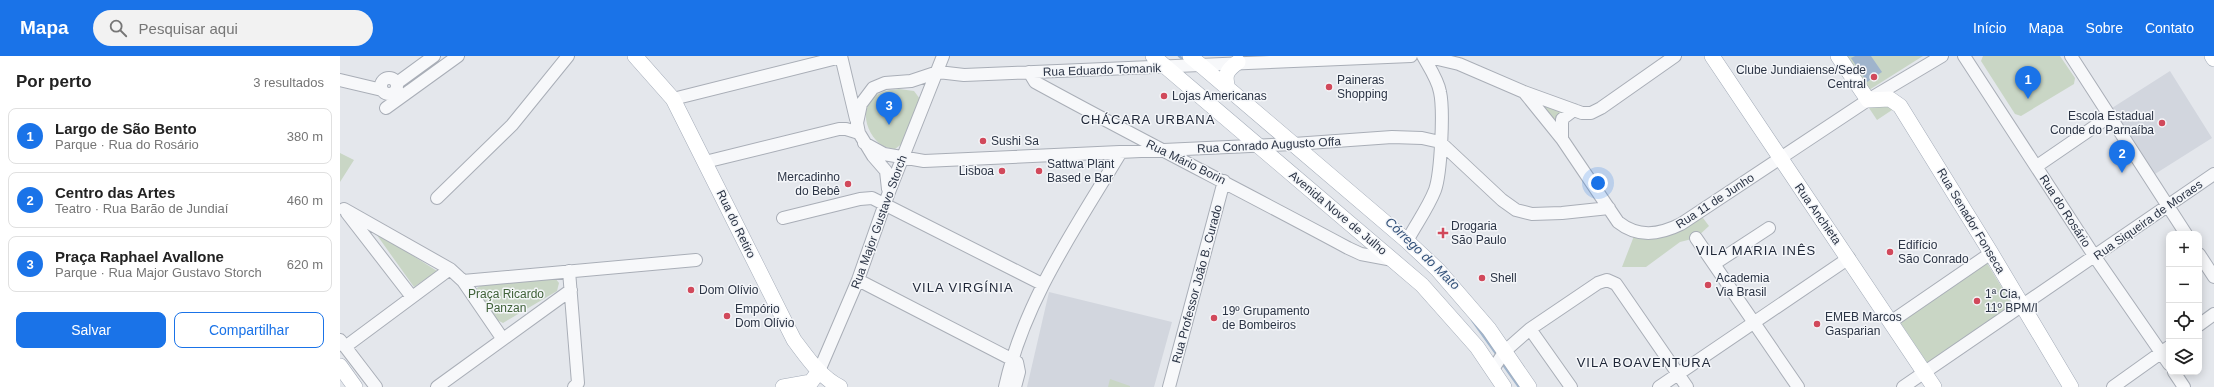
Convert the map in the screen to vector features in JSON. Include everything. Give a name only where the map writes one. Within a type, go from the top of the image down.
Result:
[{"type":"main road","name":"Rua do Retiro","points":[[635,56],[673,99],[706,162],[784,323],[810,363],[835,386]]},
{"type":"main road","name":"Avenida Nove de Julho","points":[[1154,56],[1393,260],[1422,286],[1448,313],[1530,387]]},
{"type":"main road","name":"Rua Anchieta","points":[[1712,56],[1780,159],[1892,322],[1934,387]]},
{"type":"main road","points":[[1838,56],[1868,100]]},
{"type":"main road","name":"Avenida Nove de Julho","points":[[1194,62],[1294,144],[1407,240],[1438,270],[1489,329],[1500,359],[1504,387]]},
{"type":"main road","points":[[1228,89],[1226,74],[1228,69],[1238,62]]},
{"type":"main road","name":"Rua Senador Fonseca","points":[[1868,100],[1890,99],[1900,106],[1991,253],[2071,387]]},
{"type":"main road","points":[[340,366],[355,387]]},
{"type":"main road","points":[[783,387],[811,382],[819,371]]},
{"type":"street","points":[[340,80],[382,90],[387,93],[392,93],[396,90],[396,83],[434,56]]},
{"type":"street","points":[[386,108],[458,56]]},
{"type":"street","points":[[437,198],[512,125],[568,56]]},
{"type":"street","name":"Rua Major Gustavo Storch","points":[[819,371],[858,280],[886,198],[926,102],[943,56]]},
{"type":"street","name":"Rua Eduardo Tomanik","points":[[938,72],[964,75],[1168,67],[1194,62],[1238,62],[1304,58],[1411,56]]},
{"type":"street","points":[[1424,56],[1459,64],[1524,92],[1574,110],[1591,112],[1601,108],[1675,56]]},
{"type":"street","points":[[1407,240],[1432,198],[1436,187],[1443,113],[1440,91],[1424,56]]},
{"type":"street","name":"Rua 11 de Junho","points":[[1524,92],[1562,139],[1618,222],[1626,229],[1638,233],[1664,232],[1681,224],[1868,100],[1942,56]]},
{"type":"street","name":"Rua do Rosário","points":[[1964,56],[1971,61],[2095,257],[2165,350]]},
{"type":"street","points":[[2071,56],[2184,231]]},
{"type":"street","points":[[673,99],[841,57],[860,128],[888,176],[886,198]]},
{"type":"street","points":[[860,128],[867,94],[873,88],[885,83],[910,81],[938,72]]},
{"type":"street","name":"Rua Mário Borin","points":[[1028,72],[1035,82],[1160,150],[1224,181],[1348,248],[1361,254],[1393,260]]},
{"type":"street","points":[[910,81],[920,88],[926,102]]},
{"type":"street","points":[[849,88],[856,93],[867,94]]},
{"type":"street","points":[[1562,139],[1562,119],[1574,110]]},
{"type":"street","points":[[2037,166],[2110,116]]},
{"type":"street","points":[[860,128],[884,154],[904,156]]},
{"type":"street","points":[[706,162],[839,129],[860,128]]},
{"type":"street","name":"Rua Conrado Augusto Offa","points":[[904,156],[924,161],[1259,146],[1392,137],[1422,138],[1440,142]]},
{"type":"street","points":[[1440,142],[1502,200],[1516,210],[1532,214],[1547,214],[1608,208]]},
{"type":"street","points":[[1004,387],[1011,360],[1042,284],[1120,152]]},
{"type":"street","name":"Rua Siqueira de Moraes","points":[[1903,387],[2022,307],[2214,174]]},
{"type":"street","name":"Rua Professor João B. Curado","points":[[1169,387],[1224,181]]},
{"type":"street","points":[[783,218],[860,199],[886,198],[1042,284]]},
{"type":"street","points":[[342,207],[450,269],[463,281],[502,338]]},
{"type":"street","points":[[342,207],[412,297]]},
{"type":"street","points":[[1714,264],[1769,228]]},
{"type":"street","points":[[1348,248],[1361,233]]},
{"type":"street","points":[[1696,238],[1798,387]]},
{"type":"street","points":[[1892,322],[1991,253]]},
{"type":"street","points":[[1659,387],[1849,258]]},
{"type":"street","points":[[2202,259],[2214,277]]},
{"type":"street","points":[[463,281],[696,260]]},
{"type":"street","points":[[376,387],[343,344],[450,269]]},
{"type":"street","points":[[569,271],[578,383],[574,387]]},
{"type":"street","points":[[858,280],[1017,362],[1019,367],[1016,387]]},
{"type":"street","points":[[1500,359],[1530,329],[1598,283],[1607,280],[1616,284],[1687,387]]},
{"type":"street","points":[[436,387],[502,338],[571,290]]},
{"type":"street","points":[[2202,323],[2214,314]]},
{"type":"street","points":[[1530,329],[1570,387]]},
{"type":"street","points":[[2113,387],[2165,350]]},
{"type":"street","points":[[2176,375],[2184,387]]},
{"type":"shaded area","name":"Escola Estadual Conde do Parnaíba","points":[[2170,71],[2212,138],[2155,174],[2112,108]]},
{"type":"shaded area","points":[[1049,292],[1172,322],[1154,387],[1027,387]]},
{"type":"green space","name":"Clube Jundiaiense/Sede Central","points":[[1847,56],[1923,56],[1869,90]]},
{"type":"green space","points":[[1983,56],[2060,56],[2075,78],[2074,84],[2021,116],[2015,114],[1981,61]]},
{"type":"green space","points":[[899,89],[914,91],[920,99],[903,143],[895,149],[885,147],[877,142],[869,129],[866,115],[870,101],[875,96],[890,90]]},
{"type":"green space","points":[[1536,102],[1567,111],[1558,131]]},
{"type":"green space","points":[[1867,105],[1898,106],[1877,120]]},
{"type":"green space","points":[[340,153],[354,160],[340,182]]},
{"type":"green space","points":[[1700,214],[1709,226],[1696,238],[1680,242],[1646,267],[1622,267],[1634,236]]},
{"type":"green space","points":[[374,231],[437,271],[414,287]]},
{"type":"green space","points":[[1987,263],[2013,306],[1928,364],[1900,322]]},
{"type":"green space","name":"Praça Ricardo Panzan","points":[[555,278],[559,283],[557,291],[503,323],[497,320],[476,293],[477,288],[482,285]]},
{"type":"green space","points":[[1110,379],[1130,386],[1130,387],[1108,387]]},
{"type":"water","points":[[1855,56],[1871,56],[1882,72],[1867,82],[1851,58]]},
{"type":"waterway","name":"Córrego do Mato","points":[[1179,56],[1185,61]]},
{"type":"waterway","name":"Córrego do Mato","points":[[1472,320],[1497,355]]},
{"type":"waterway","name":"Córrego do Mato","points":[[1502,363],[1519,387]]},
{"type":"place","name":"Clube Jundiaiense/Sede Central","points":[[1874,77]]},
{"type":"place","name":"Paineras Shopping","points":[[1329,87]]},
{"type":"place","name":"Lojas Americanas","points":[[1164,96]]},
{"type":"place","name":"Largo de São Bento","points":[[2028,99]]},
{"type":"place","name":"Escola Estadual Conde do Parnaíba","points":[[2162,123]]},
{"type":"place","name":"Praça Raphael Avallone","points":[[889,125]]},
{"type":"place","name":"Sushi Sa","points":[[983,141]]},
{"type":"place","name":"Lisboa","points":[[1002,171]]},
{"type":"place","name":"Sattwa Plant Based e Bar","points":[[1039,171]]},
{"type":"place","name":"Centro das Artes","points":[[2122,173]]},
{"type":"place","name":"Mercadinho do Bebê","points":[[848,184]]},
{"type":"place","name":"Drogaria São Paulo","points":[[1443,233]]},
{"type":"place","name":"Edifício São Conrado","points":[[1890,252]]},
{"type":"place","name":"Shell","points":[[1482,278]]},
{"type":"place","name":"Academia Via Brasil","points":[[1708,285]]},
{"type":"place","name":"Dom Olívio","points":[[691,290]]},
{"type":"place","name":"1ª Cia, 11º BPM/I","points":[[1977,301]]},
{"type":"place","name":"Empório Dom Olívio","points":[[727,316]]},
{"type":"place","name":"19º Grupamento de Bombeiros","points":[[1214,318]]},
{"type":"place","name":"EMEB Marcos Gasparian","points":[[1817,324]]},
{"type":"district","name":"CHÁCARA URBANA","points":[[1148,119]]},
{"type":"district","name":"VILA MARIA INÊS","points":[[1756,250]]},
{"type":"district","name":"VILA VIRGÍNIA","points":[[963,287]]},
{"type":"district","name":"VILA BOAVENTURA","points":[[1644,362]]}]
